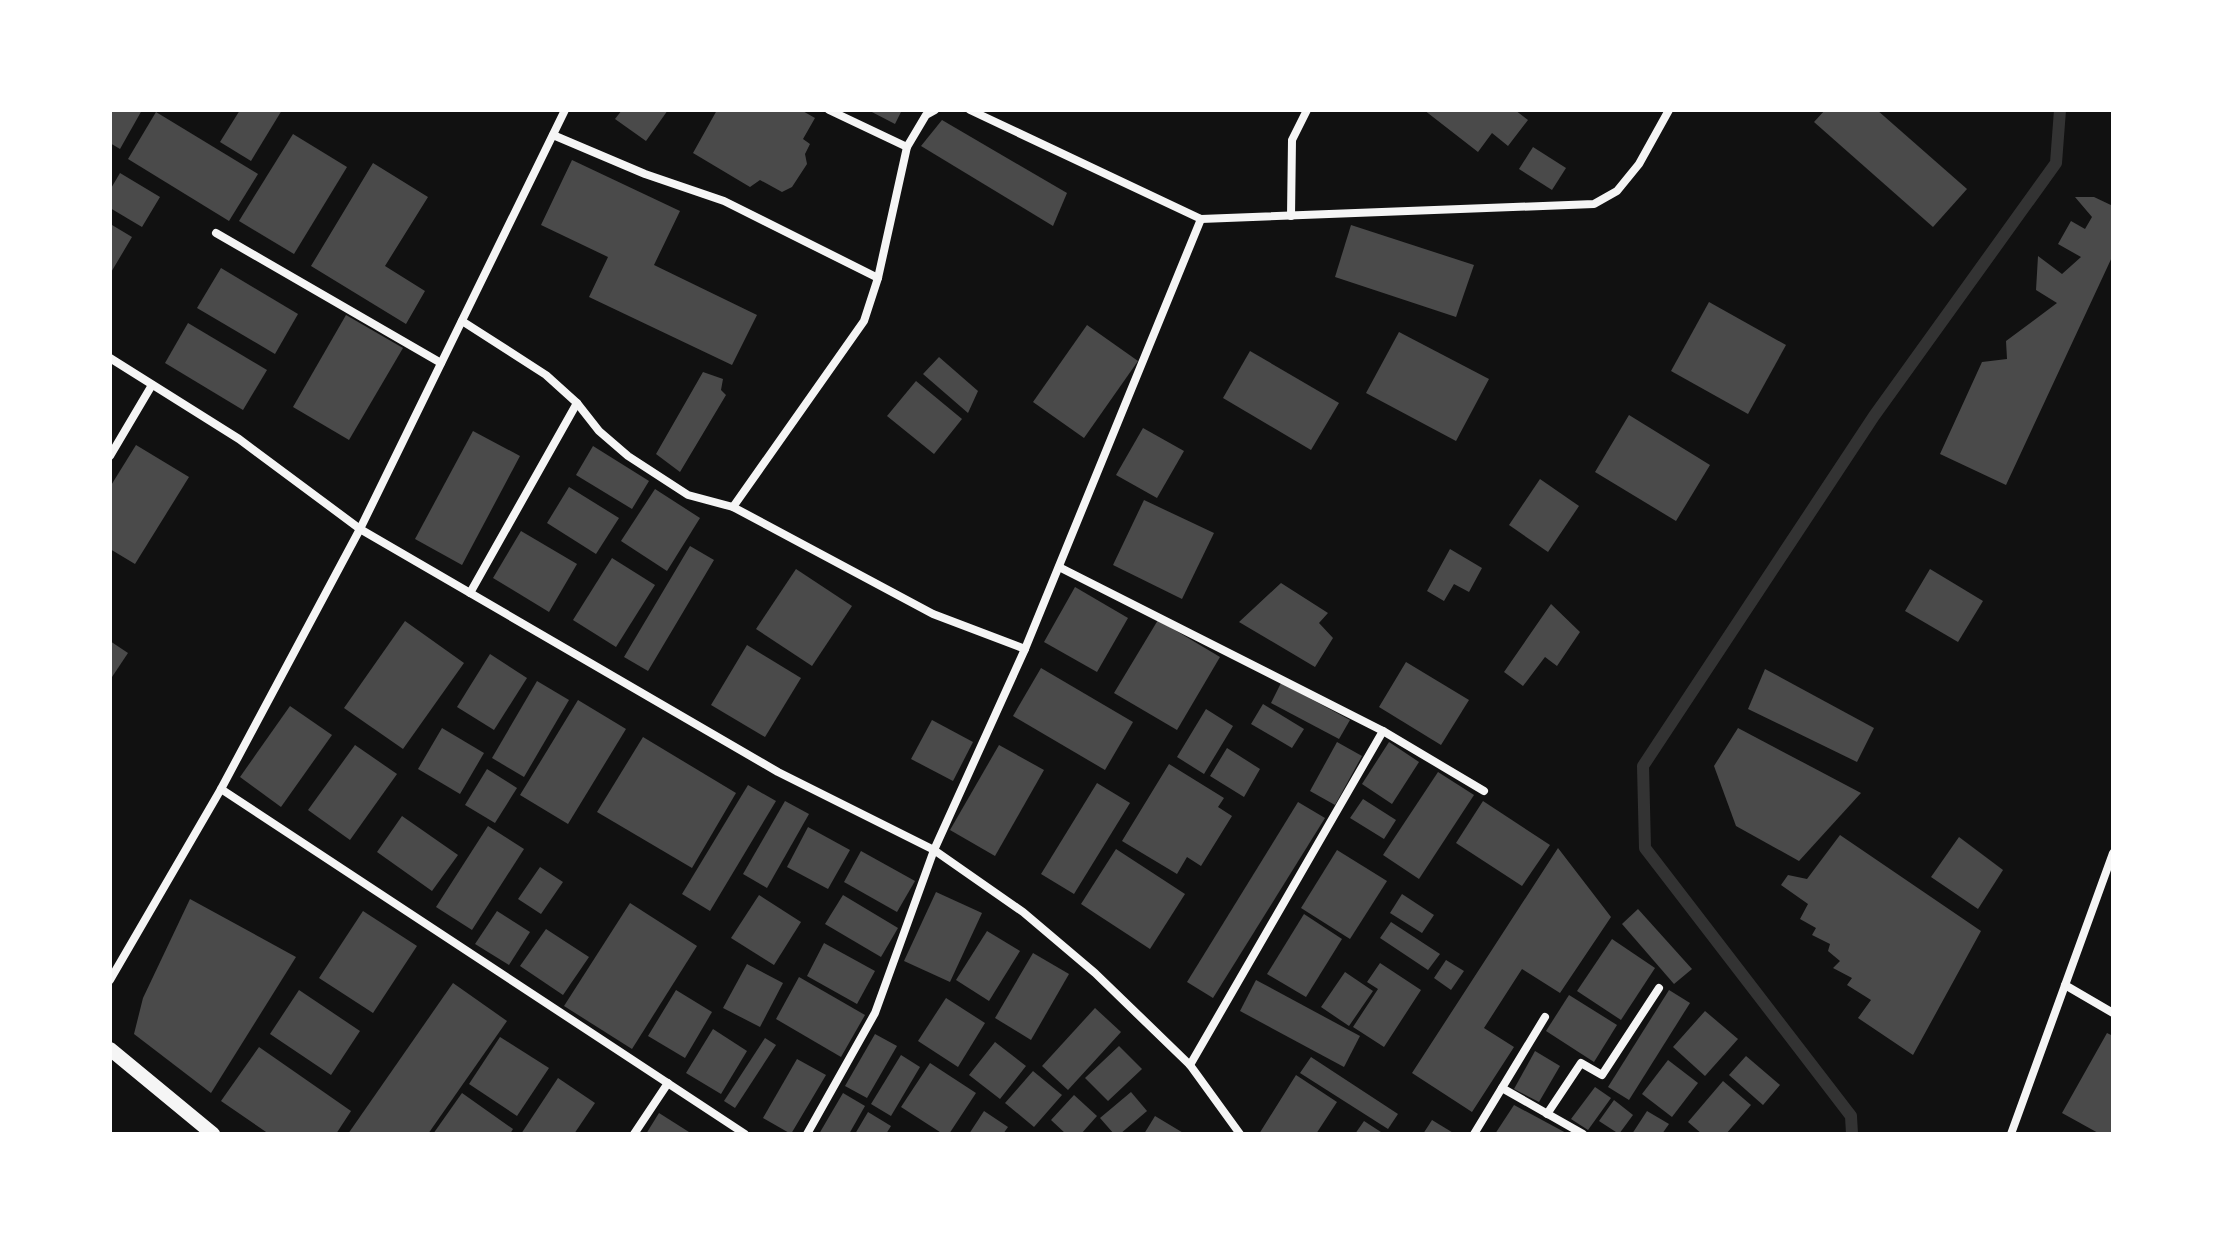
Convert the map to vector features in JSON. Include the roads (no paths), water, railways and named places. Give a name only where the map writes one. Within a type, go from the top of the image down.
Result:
[{"type":"street","points":[[110,980],[221,789],[360,529],[565,110]]},
{"type":"street","points":[[829,110],[907,147]]},
{"type":"street","points":[[733,507],[864,321],[878,278],[907,147],[926,115],[935,110]]},
{"type":"street","points":[[970,110],[1201,219],[1594,204],[1617,191],[1639,164],[1669,110]]},
{"type":"street","points":[[1291,216],[1292,140],[1307,110]]},
{"type":"street","points":[[553,135],[645,174],[724,201],[878,278]]},
{"type":"street","points":[[807,1134],[875,1013],[934,850],[1025,649],[1201,219]]},
{"type":"street","points":[[216,233],[441,363]]},
{"type":"street","points":[[462,321],[546,375],[577,403],[599,431],[628,456],[688,495],[733,507],[933,614],[1025,649]]},
{"type":"street","points":[[110,358],[239,439],[360,529],[778,772],[934,850],[1023,912],[1095,973],[1190,1065],[1240,1134]]},
{"type":"street","points":[[110,456],[152,385]]},
{"type":"street","points":[[470,593],[577,403]]},
{"type":"street","points":[[1059,567],[1383,731],[1484,791]]},
{"type":"street","points":[[1190,1065],[1383,731]]},
{"type":"street","points":[[221,789],[745,1134]]},
{"type":"street","points":[[2011,1134],[2113,853]]},
{"type":"street","points":[[2065,985],[2113,1013]]},
{"type":"street","points":[[1547,1114],[1581,1063],[1602,1075],[1659,988]]},
{"type":"street","points":[[1474,1134],[1545,1017]]},
{"type":"street","points":[[110,1049],[213,1134]]},
{"type":"street","points":[[634,1134],[668,1083]]},
{"type":"street","points":[[1502,1088],[1583,1134]]},
{"type":"waterway","points":[[1852,1134],[1851,1116],[1645,848],[1643,766],[1874,416],[2056,163],[2060,110]]}]
